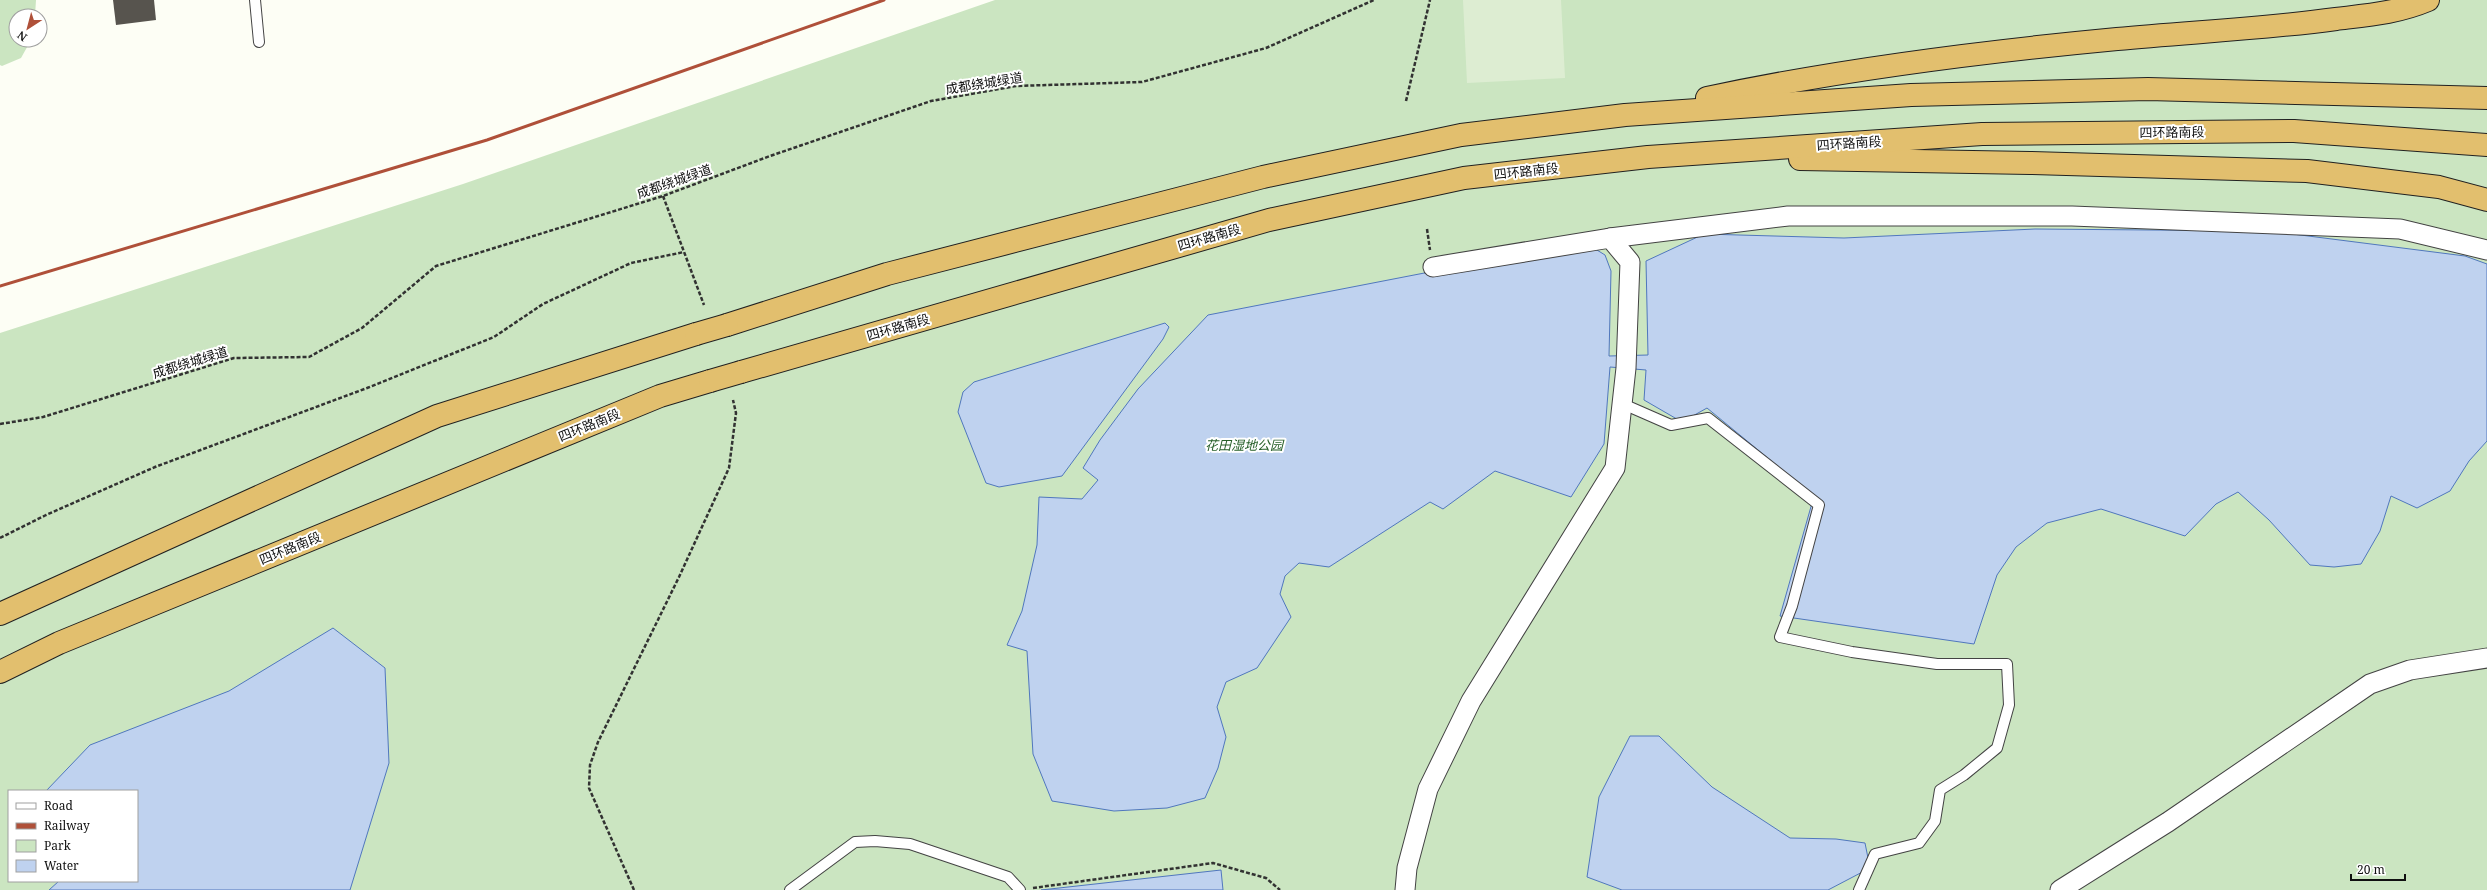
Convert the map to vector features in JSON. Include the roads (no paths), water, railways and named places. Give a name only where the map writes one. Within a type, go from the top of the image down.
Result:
[{"type":"highway","points":[[1624,115],[1800,78],[1987,53],[2116,39],[2306,23],[2405,10],[2428,0]]},
{"type":"highway","points":[[0,614],[437,416],[887,274],[1262,177],[1461,135],[1624,115],[1911,94],[2148,89],[2487,98]]},
{"type":"highway","name":"四环路南段","points":[[0,672],[59,644],[652,398],[1268,220],[1464,178],[1648,157],[1982,134],[2294,131],[2487,145]]},
{"type":"highway","points":[[1648,157],[2022,163],[2307,172],[2440,187],[2487,200]]},
{"type":"street","points":[[1433,267],[1610,238],[1788,216],[2072,216],[2400,229],[2487,250]]},
{"type":"street","points":[[1405,890],[1407,868],[1428,789],[1470,701],[1615,468],[1627,362],[1630,262],[1610,238]]},
{"type":"street","points":[[2060,890],[2168,822],[2370,684],[2410,670],[2487,658]]},
{"type":"lane","points":[[255,0],[259,42]]},
{"type":"lane","points":[[1623,404],[1671,424],[1708,418],[1819,505],[1792,606],[1780,637],[1852,652],[1937,664],[2007,664],[2008,705],[1997,748],[1964,775],[1940,790],[1935,821],[1919,843],[1875,854],[1858,890]]},
{"type":"lane","points":[[790,890],[855,842],[875,841],[910,844],[1008,877],[1020,890]]},
{"type":"water","points":[[2035,229],[2269,231],[2465,256],[2487,264],[2487,441],[2469,461],[2450,491],[2417,508],[2391,496],[2380,531],[2361,564],[2334,567],[2310,565],[2269,520],[2238,492],[2216,504],[2185,536],[2101,509],[2047,523],[2016,547],[1997,575],[1974,644],[1780,616],[1814,496],[1707,408],[1682,422],[1644,400],[1646,370],[1610,367],[1604,444],[1571,497],[1495,471],[1443,509],[1430,502],[1329,567],[1299,563],[1285,576],[1280,594],[1291,617],[1257,668],[1226,682],[1217,707],[1226,737],[1218,768],[1205,798],[1167,808],[1114,811],[1052,801],[1033,754],[1027,651],[1007,645],[1022,611],[1037,545],[1039,497],[1082,499],[1098,480],[1083,468],[1100,440],[1138,389],[1208,315],[1584,242],[1605,255],[1611,271],[1609,356],[1648,355],[1646,261],[1704,234],[1844,238]]},
{"type":"water","points":[[1165,323],[1169,327],[1163,339],[1062,476],[999,487],[986,483],[958,412],[963,392],[974,382]]},
{"type":"water","points":[[333,628],[385,668],[389,763],[350,890],[49,890],[58,882],[138,882],[138,790],[47,790],[90,745],[229,691]]},
{"type":"water","points":[[1630,736],[1659,736],[1712,787],[1790,838],[1836,839],[1865,843],[1870,868],[1828,890],[1622,890],[1587,877],[1599,797]]},
{"type":"water","points":[[1221,870],[1223,890],[1041,890]]},
{"type":"railway","points":[[0,286],[487,140],[884,0]]},
{"type":"park label","name":"花田湿地公园","points":[[1244,445]]}]
